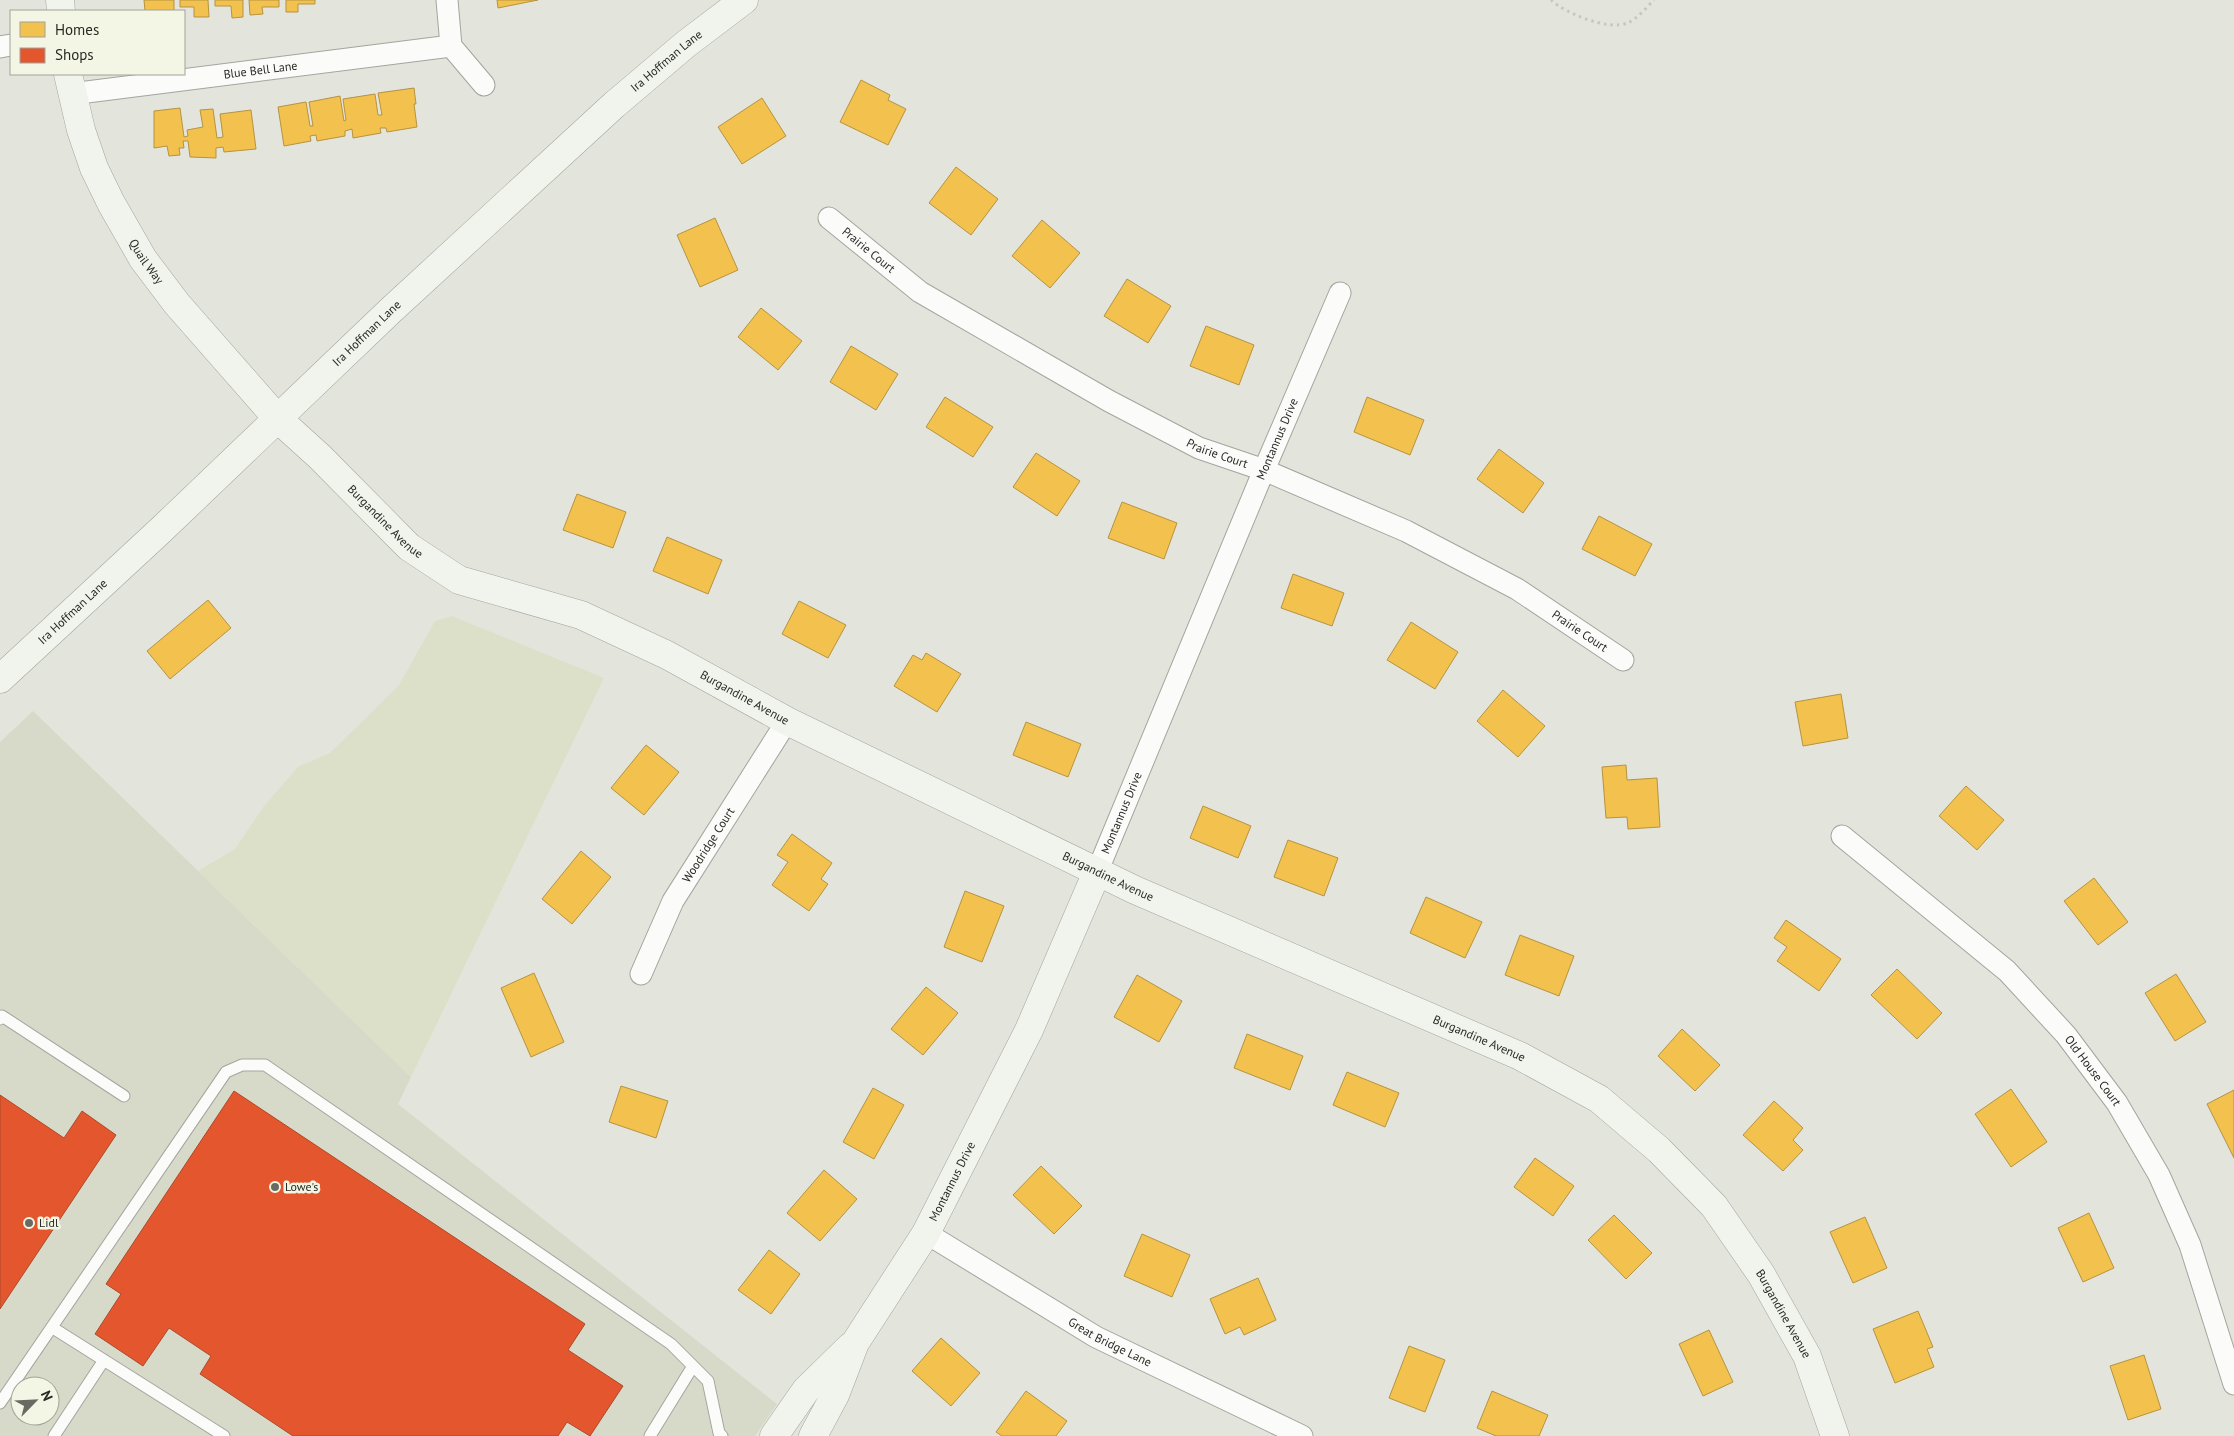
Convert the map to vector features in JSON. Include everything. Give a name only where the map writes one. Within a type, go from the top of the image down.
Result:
[{"type":"street","points":[[447,0],[451,46],[484,85]]},
{"type":"street","name":"Ira Hoffman Lane","points":[[0,679],[390,311],[614,105],[686,44],[744,0]]},
{"type":"street","name":"Blue Bell Lane","points":[[185,72],[451,46]]},
{"type":"street","name":"Blue Bell Lane","points":[[69,84],[159,75]]},
{"type":"street","name":"Quail Way","points":[[69,84],[94,168],[142,259],[177,304],[277,418]]},
{"type":"street","name":"Prairie Court","points":[[829,218],[929,297],[1109,401],[1200,448],[1264,470],[1406,531],[1517,589],[1623,660]]},
{"type":"street","name":"Montannus Drive","points":[[813,1436],[835,1395],[855,1343],[926,1233],[1029,1030],[1340,293]]},
{"type":"street","name":"Burgandine Avenue","points":[[277,418],[320,457],[409,547],[459,580],[581,615],[667,655],[787,721],[1097,872],[1520,1056],[1599,1099],[1659,1150],[1714,1206],[1761,1274],[1807,1356],[1835,1436]]},
{"type":"street","name":"Woodridge Court","points":[[641,974],[673,902],[787,721]]},
{"type":"street","name":"Old House Court","points":[[1842,836],[2007,971],[2066,1035],[2117,1103],[2159,1175],[2190,1245],[2234,1384]]},
{"type":"street","name":"Great Bridge Lane","points":[[926,1233],[1096,1337],[1302,1436]]},
{"type":"street","name":"Montannus Drive","points":[[774,1436],[806,1390],[855,1343]]},
{"type":"lane","points":[[0,1019],[2,1016],[124,1096]]},
{"type":"lane","points":[[0,1403],[226,1072],[242,1065],[264,1065],[671,1344],[708,1381],[719,1433],[722,1436]]},
{"type":"lane","points":[[53,1328],[224,1436]]},
{"type":"lane","points":[[54,1436],[104,1360]]},
{"type":"lane","points":[[650,1436],[693,1366]]},
{"type":"path","points":[[1551,0],[1572,14],[1589,20],[1611,24],[1628,23],[1654,0]]},
{"type":"shaded area","points":[[452,616],[604,678],[411,1077],[198,871],[235,849],[264,806],[298,767],[330,753],[399,685],[435,621]]},
{"type":"shaded area","points":[[33,711],[411,1077],[398,1104],[777,1404],[755,1436],[0,1436],[0,742]]},
{"type":"building: Homes","points":[[144,0],[174,0],[174,10],[145,10]]},
{"type":"building: Homes","points":[[180,0],[208,0],[209,17],[194,17],[194,7],[180,7]]},
{"type":"building: Homes","points":[[215,0],[243,0],[243,17],[232,18],[231,6],[215,6]]},
{"type":"building: Homes","points":[[249,0],[279,0],[279,7],[262,7],[263,14],[250,15]]},
{"type":"building: Homes","points":[[286,0],[315,0],[315,4],[298,4],[298,12],[286,12]]},
{"type":"building: Homes","points":[[497,0],[538,0],[498,8]]},
{"type":"building: Homes","points":[[861,80],[890,95],[888,100],[906,109],[888,145],[840,122]]},
{"type":"building: Homes","points":[[414,88],[417,127],[387,132],[386,128],[380,128],[381,133],[353,138],[352,129],[345,131],[345,136],[317,141],[316,135],[310,136],[311,141],[284,146],[278,107],[306,102],[310,126],[313,126],[309,102],[340,96],[344,121],[346,120],[343,99],[375,94],[378,115],[382,115],[378,93]]},
{"type":"building: Homes","points":[[762,98],[786,136],[742,164],[718,127]]},
{"type":"building: Homes","points":[[180,108],[184,137],[188,136],[187,130],[203,127],[200,110],[213,109],[217,138],[223,137],[220,114],[251,110],[256,149],[224,152],[223,147],[216,148],[216,158],[190,157],[188,141],[183,141],[184,148],[179,148],[180,155],[169,156],[167,146],[154,148],[154,111]]},
{"type":"building: Homes","points":[[956,167],[998,199],[971,235],[929,203]]},
{"type":"building: Homes","points":[[715,218],[738,270],[700,287],[677,235]]},
{"type":"building: Homes","points":[[1042,220],[1080,253],[1050,288],[1012,256]]},
{"type":"building: Homes","points":[[1127,279],[1171,306],[1148,343],[1104,316]]},
{"type":"building: Homes","points":[[761,308],[802,341],[778,370],[738,337]]},
{"type":"building: Homes","points":[[1206,326],[1254,345],[1239,385],[1190,366]]},
{"type":"building: Homes","points":[[851,346],[898,374],[876,410],[830,382]]},
{"type":"building: Homes","points":[[945,397],[993,427],[973,457],[926,427]]},
{"type":"building: Homes","points":[[1367,397],[1424,420],[1410,455],[1354,432]]},
{"type":"building: Homes","points":[[1499,449],[1544,483],[1523,513],[1477,479]]},
{"type":"building: Homes","points":[[1036,453],[1080,481],[1057,516],[1013,487]]},
{"type":"building: Homes","points":[[577,494],[626,512],[613,548],[563,530]]},
{"type":"building: Homes","points":[[1122,502],[1177,523],[1164,559],[1108,538]]},
{"type":"building: Homes","points":[[1599,516],[1652,544],[1635,576],[1582,549]]},
{"type":"building: Homes","points":[[667,537],[722,560],[708,594],[653,571]]},
{"type":"building: Homes","points":[[1293,574],[1344,593],[1332,626],[1281,608]]},
{"type":"building: Homes","points":[[208,600],[231,628],[170,679],[147,651]]},
{"type":"building: Homes","points":[[799,601],[846,625],[828,658],[782,634]]},
{"type":"building: Homes","points":[[1411,622],[1458,652],[1435,689],[1387,660]]},
{"type":"building: Homes","points":[[926,653],[961,674],[937,712],[894,686],[913,655],[922,660]]},
{"type":"building: Homes","points":[[1503,690],[1545,726],[1518,757],[1477,721]]},
{"type":"building: Homes","points":[[1841,694],[1848,738],[1803,746],[1795,702]]},
{"type":"building: Homes","points":[[1026,722],[1081,744],[1068,777],[1013,755]]},
{"type":"building: Homes","points":[[646,745],[679,772],[644,815],[611,788]]},
{"type":"building: Homes","points":[[1626,765],[1627,780],[1657,778],[1660,827],[1628,829],[1627,817],[1606,818],[1602,767]]},
{"type":"building: Homes","points":[[1966,786],[2004,820],[1977,850],[1939,816]]},
{"type":"building: Homes","points":[[1203,806],[1251,826],[1238,858],[1190,838]]},
{"type":"building: Homes","points":[[792,834],[832,863],[821,879],[828,884],[809,911],[772,885],[788,862],[777,855]]},
{"type":"building: Homes","points":[[1288,840],[1338,858],[1324,896],[1274,877]]},
{"type":"building: Homes","points":[[581,851],[611,877],[572,924],[542,899]]},
{"type":"building: Homes","points":[[2094,878],[2128,922],[2098,945],[2064,901]]},
{"type":"building: Homes","points":[[965,891],[1004,906],[982,962],[944,947]]},
{"type":"building: Homes","points":[[1426,897],[1482,922],[1465,958],[1410,933]]},
{"type":"building: Homes","points":[[1786,920],[1841,959],[1819,991],[1777,961],[1787,947],[1774,938]]},
{"type":"building: Homes","points":[[1520,935],[1574,956],[1559,996],[1505,975]]},
{"type":"building: Homes","points":[[1897,969],[1942,1013],[1917,1039],[1871,995]]},
{"type":"building: Homes","points":[[534,973],[564,1042],[531,1057],[501,988]]},
{"type":"building: Homes","points":[[2176,974],[2206,1022],[2175,1041],[2145,993]]},
{"type":"building: Homes","points":[[1137,975],[1182,1001],[1159,1042],[1114,1017]]},
{"type":"building: Homes","points":[[926,987],[958,1013],[923,1055],[891,1029]]},
{"type":"building: Homes","points":[[1682,1029],[1720,1065],[1695,1091],[1658,1056]]},
{"type":"building: Homes","points":[[1247,1034],[1303,1056],[1290,1090],[1234,1068]]},
{"type":"building: Homes","points":[[1347,1072],[1399,1093],[1385,1127],[1333,1105]]},
{"type":"building: Homes","points":[[621,1086],[668,1101],[656,1138],[609,1122]]},
{"type":"building: Homes","points":[[873,1088],[904,1105],[874,1159],[843,1142]]},
{"type":"building: Homes","points":[[2011,1089],[2047,1142],[2011,1167],[1975,1114]]},
{"type":"building: Homes","points":[[2234,1090],[2234,1158],[2207,1104]]},
{"type":"building: Homes","points":[[1774,1101],[1803,1128],[1793,1140],[1803,1150],[1783,1171],[1743,1135]]},
{"type":"building: Homes","points":[[1535,1158],[1574,1186],[1553,1216],[1514,1187]]},
{"type":"building: Homes","points":[[1041,1166],[1082,1206],[1054,1234],[1013,1195]]},
{"type":"building: Homes","points":[[824,1170],[857,1199],[820,1241],[787,1213]]},
{"type":"building: Homes","points":[[2089,1213],[2114,1268],[2083,1282],[2058,1228]]},
{"type":"building: Homes","points":[[1614,1215],[1652,1253],[1626,1279],[1588,1240]]},
{"type":"building: Homes","points":[[1865,1217],[1887,1268],[1853,1283],[1830,1232]]},
{"type":"building: Homes","points":[[1142,1234],[1190,1255],[1172,1297],[1124,1276]]},
{"type":"building: Homes","points":[[769,1250],[800,1274],[771,1314],[738,1290]]},
{"type":"building: Homes","points":[[1258,1278],[1276,1320],[1244,1335],[1240,1327],[1225,1334],[1210,1299]]},
{"type":"building: Homes","points":[[1918,1311],[1933,1347],[1927,1349],[1934,1367],[1895,1383],[1873,1329]]},
{"type":"building: Homes","points":[[1709,1330],[1733,1382],[1703,1396],[1679,1344]]},
{"type":"building: Homes","points":[[941,1338],[980,1373],[951,1406],[912,1371]]},
{"type":"building: Homes","points":[[1409,1346],[1445,1360],[1425,1412],[1389,1398]]},
{"type":"building: Homes","points":[[2144,1355],[2161,1409],[2128,1420],[2110,1366]]},
{"type":"building: Homes","points":[[1026,1391],[1067,1421],[1056,1436],[1002,1436],[996,1432]]},
{"type":"building: Homes","points":[[1492,1391],[1548,1415],[1539,1436],[1496,1436],[1477,1428]]},
{"type":"building: Shops","name":"Lowe's","points":[[234,1091],[585,1324],[568,1350],[623,1386],[590,1436],[567,1422],[558,1436],[293,1436],[200,1374],[211,1356],[169,1328],[143,1366],[95,1334],[121,1294],[106,1284]]},
{"type":"building: Shops","name":"Lidl","points":[[0,1095],[64,1138],[82,1111],[116,1135],[0,1309]]},
{"type":"place","name":"Lowe's","points":[[275,1187]]},
{"type":"place","name":"Lidl","points":[[29,1223]]}]
